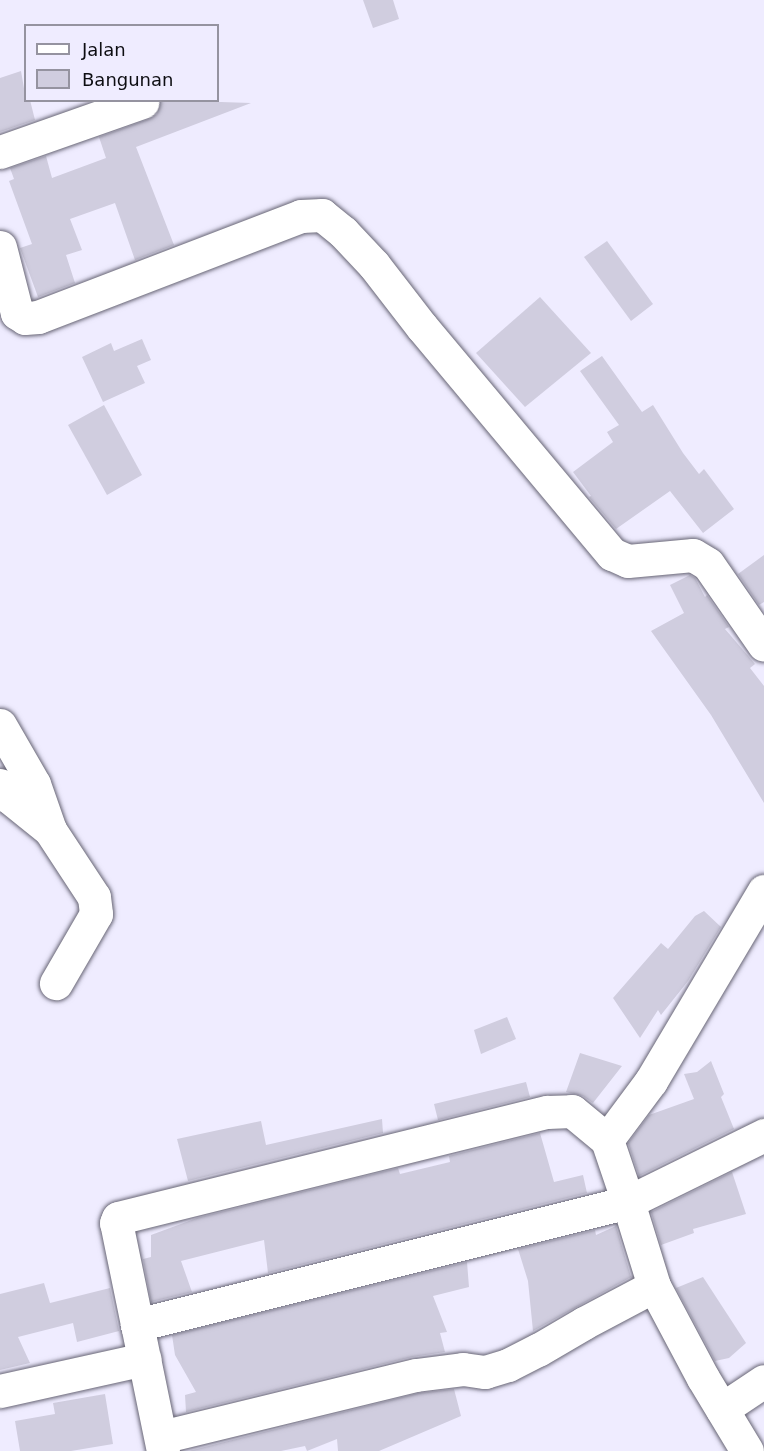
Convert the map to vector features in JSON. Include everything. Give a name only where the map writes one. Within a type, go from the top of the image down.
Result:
[{"type":"street","points":[[0,152],[142,102]]},
{"type":"street","points":[[0,247],[17,313],[25,318],[38,317],[301,216],[322,215],[343,232],[374,265],[422,327],[612,555],[628,561],[693,555],[708,564],[764,645]]},
{"type":"street","points":[[0,725],[34,784],[50,830],[94,897],[96,906],[96,914],[56,983]]},
{"type":"street","points":[[0,785],[9,797],[50,830]]},
{"type":"street","points":[[607,1140],[651,1081],[764,891]]},
{"type":"street","points":[[654,1286],[508,1365],[485,1372],[463,1369],[416,1375],[162,1444],[116,1222],[123,1215],[547,1112],[572,1111],[607,1140],[654,1286],[747,1451]]},
{"type":"street","points":[[136,1325],[628,1202],[764,1135]]},
{"type":"street","points":[[0,1391],[144,1359]]},
{"type":"street","points":[[722,1409],[764,1381]]},
{"type":"building","points":[[363,0],[393,0],[399,19],[373,28]]},
{"type":"building","points":[[21,71],[24,102],[30,102],[35,120],[0,132],[0,78]]},
{"type":"building","points":[[160,102],[251,103],[136,147],[174,245],[135,260],[115,203],[70,219],[82,250],[66,255],[75,283],[38,297],[20,248],[32,244],[9,181],[14,179],[10,168],[46,156],[52,178],[106,158],[99,137],[157,114]]},
{"type":"building","points":[[607,241],[653,304],[631,321],[584,257]]},
{"type":"building","points":[[540,297],[591,353],[525,407],[476,353]]},
{"type":"building","points":[[142,339],[151,360],[137,366],[145,383],[103,402],[82,357],[111,343],[114,351]]},
{"type":"building","points":[[602,356],[642,412],[653,405],[699,474],[704,469],[734,509],[703,533],[670,491],[616,529],[589,497],[591,496],[573,472],[613,442],[607,432],[619,425],[580,371]]},
{"type":"building","points":[[104,405],[142,475],[107,495],[68,425]]},
{"type":"building","points":[[764,555],[764,602],[759,605],[738,574]]},
{"type":"building","points":[[690,575],[695,578],[705,597],[707,595],[729,627],[725,629],[755,664],[750,668],[764,686],[764,803],[711,715],[651,631],[684,613],[670,585]]},
{"type":"building","points":[[704,911],[721,927],[688,981],[661,1015],[658,1010],[640,1038],[613,998],[661,943],[668,949],[695,916]]},
{"type":"building","points":[[507,1017],[516,1039],[481,1054],[474,1030]]},
{"type":"building","points":[[580,1053],[622,1066],[593,1103],[583,1096],[566,1092]]},
{"type":"building","points":[[711,1061],[724,1094],[721,1097],[734,1129],[639,1176],[628,1143],[649,1115],[694,1099],[684,1074],[697,1072]]},
{"type":"building","points":[[526,1082],[530,1097],[438,1120],[434,1104]]},
{"type":"building","points":[[382,1119],[383,1133],[188,1181],[177,1139],[261,1121],[266,1145]]},
{"type":"building","points":[[540,1133],[554,1182],[583,1175],[587,1193],[268,1273],[264,1240],[181,1261],[192,1292],[151,1302],[143,1259],[151,1257],[151,1235],[197,1218],[398,1168],[400,1174],[450,1162],[449,1156]]},
{"type":"building","points":[[732,1172],[746,1214],[693,1229],[694,1233],[661,1245],[651,1212]]},
{"type":"building","points":[[616,1226],[631,1277],[533,1331],[528,1281],[518,1249],[595,1230],[596,1235]]},
{"type":"building","points":[[467,1262],[469,1287],[433,1296],[447,1332],[440,1333],[445,1352],[412,1357],[186,1412],[185,1395],[196,1392],[175,1355],[172,1335]]},
{"type":"building","points":[[703,1277],[746,1343],[729,1358],[715,1361],[676,1288]]},
{"type":"building","points":[[44,1283],[50,1303],[110,1288],[119,1331],[77,1342],[73,1323],[18,1337],[30,1363],[0,1370],[0,1294]]},
{"type":"building","points":[[454,1389],[461,1416],[379,1451],[338,1451],[337,1439],[307,1451],[305,1446],[281,1451],[189,1451],[419,1393]]},
{"type":"building","points":[[105,1394],[113,1444],[71,1451],[20,1451],[15,1421],[55,1414],[53,1403]]}]
